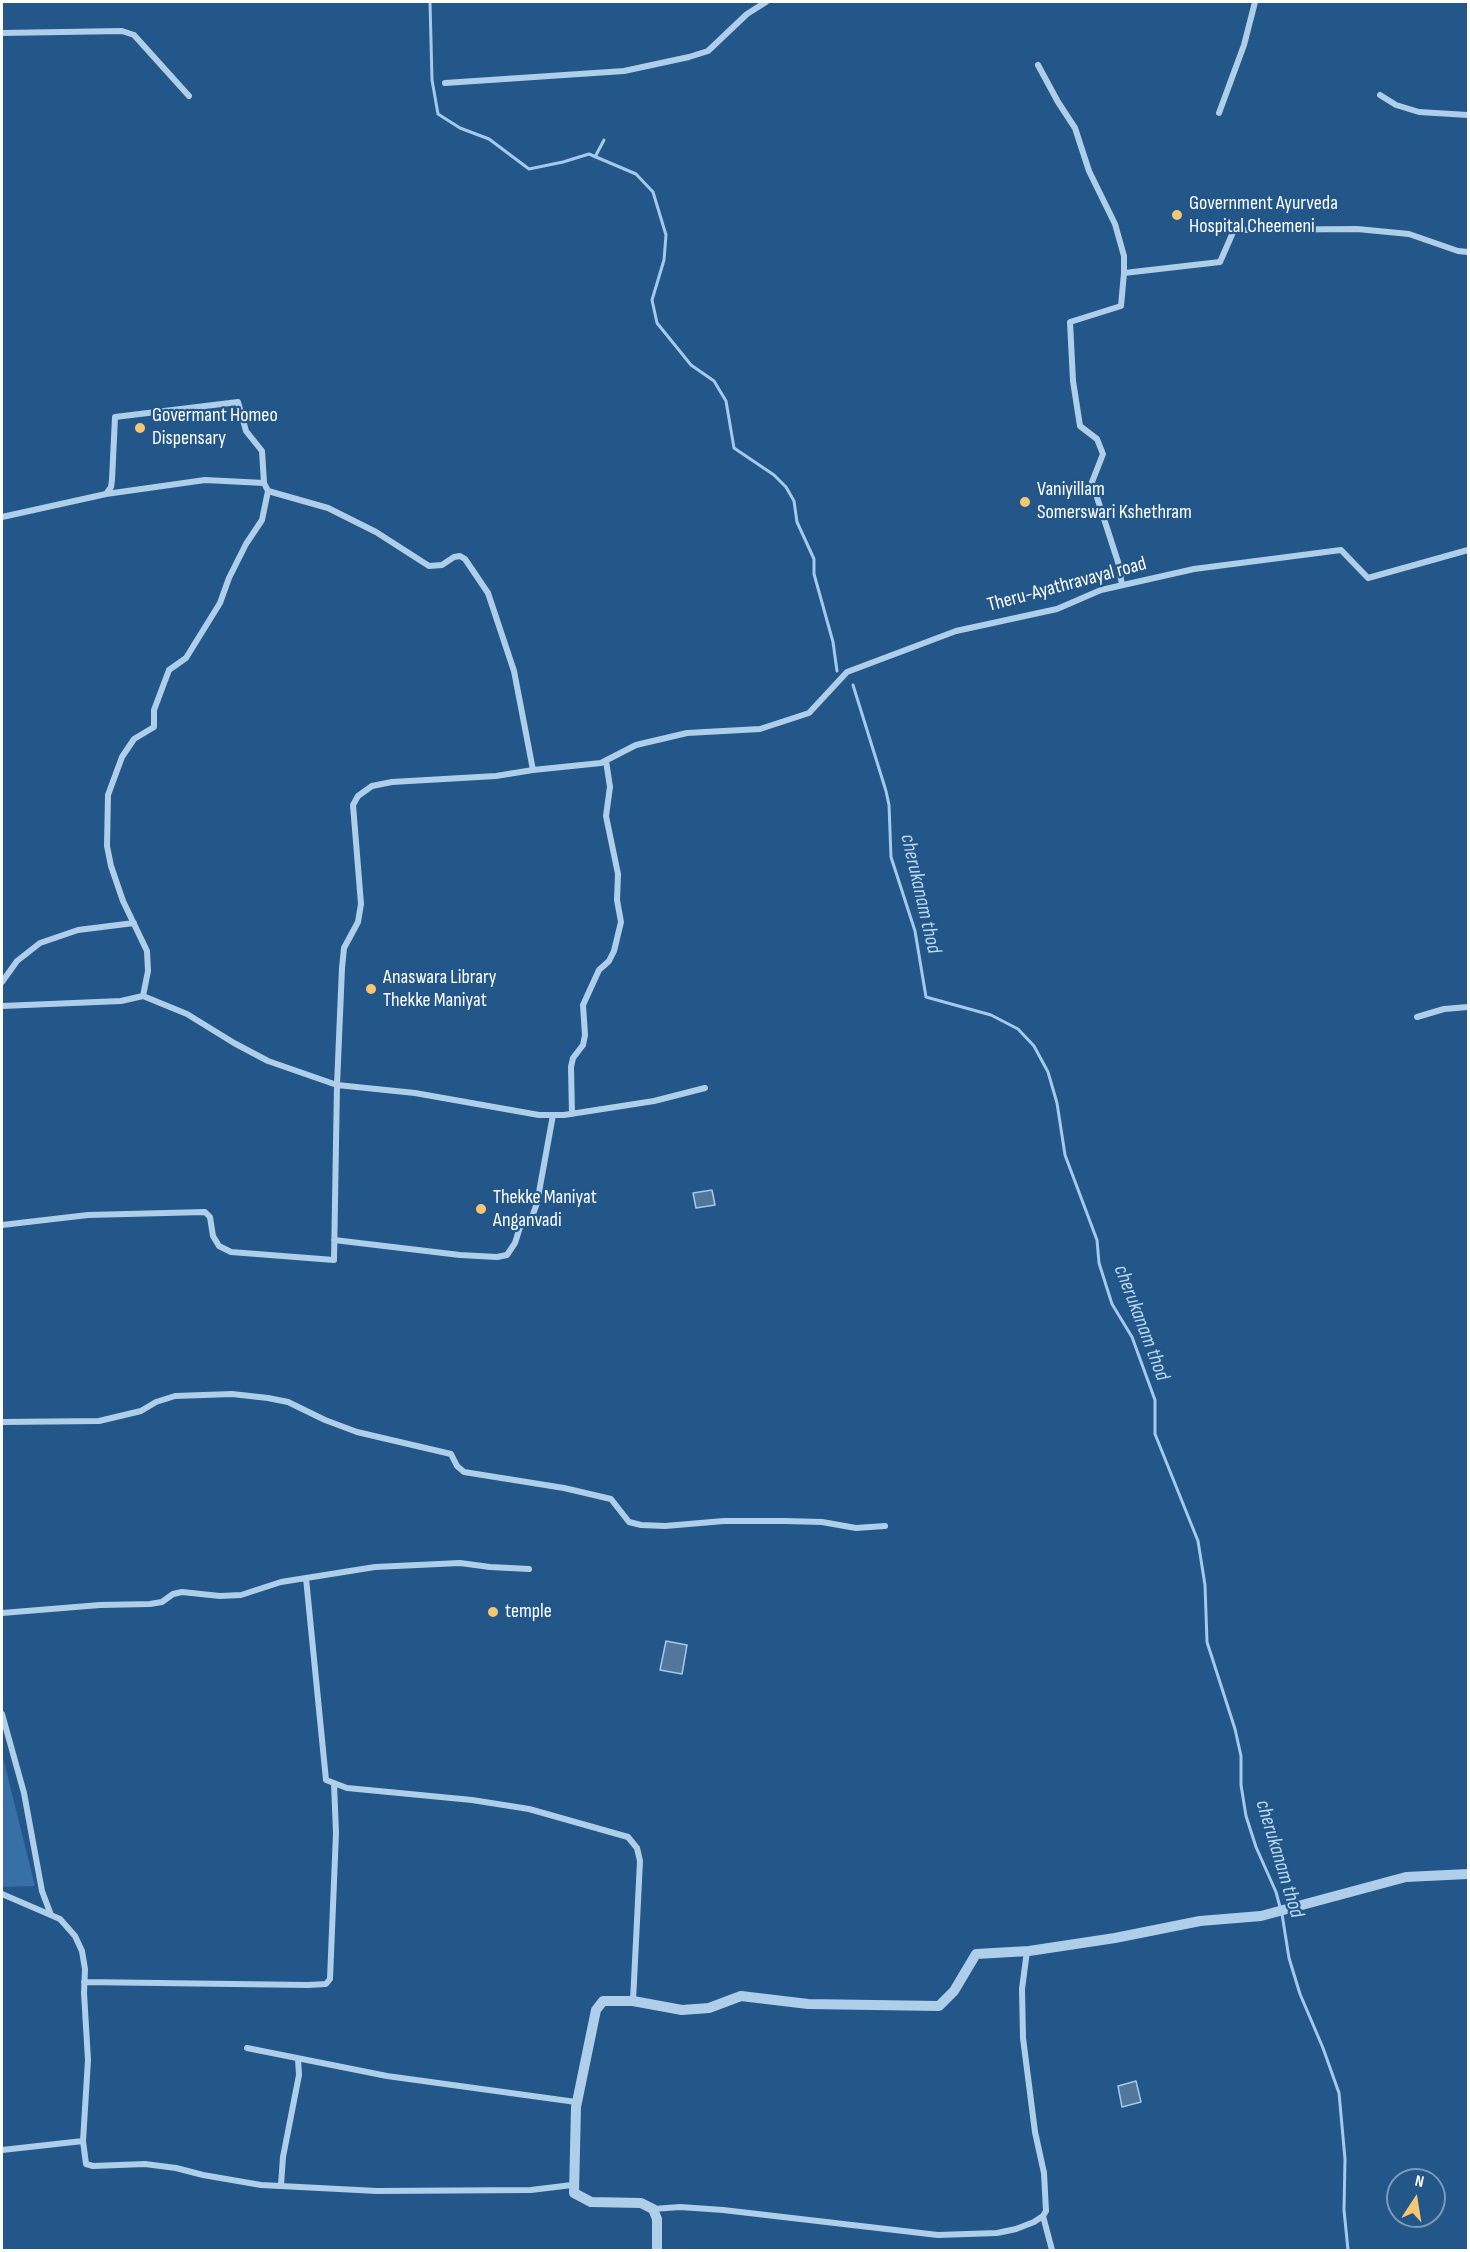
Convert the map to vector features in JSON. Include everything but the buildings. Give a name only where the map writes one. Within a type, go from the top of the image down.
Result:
[{"type":"street","points":[[445,83],[624,70],[689,57],[708,51],[747,14],[766,2]]},
{"type":"street","points":[[1219,113],[1244,45],[1255,2]]},
{"type":"street","points":[[2,33],[122,31],[134,34],[189,96]]},
{"type":"street","points":[[1038,65],[1075,128],[1084,160],[1115,224],[1124,256],[1121,306],[1070,322],[1073,381],[1080,426],[1097,439],[1103,454],[1092,482],[1118,562],[1122,585]]},
{"type":"street","points":[[1380,95],[1396,105],[1419,112],[1468,115]]},
{"type":"street","points":[[1124,273],[1220,262],[1234,230],[1357,229],[1409,234],[1458,251],[1468,252]]},
{"type":"street","points":[[106,494],[111,487],[112,480],[115,417],[238,402],[246,431],[262,450],[264,483],[268,491],[262,520],[246,544],[229,578],[220,603],[186,658],[169,670],[154,710],[154,727],[134,739],[122,757],[108,795],[107,846],[111,866],[123,901],[147,951],[148,971],[143,996]]},
{"type":"street","points":[[2,517],[106,494],[205,480],[264,483]]},
{"type":"street","points":[[268,491],[328,508],[376,532],[429,566],[442,565],[454,557],[460,556],[465,559],[488,593],[514,671],[533,770]]},
{"type":"street","name":"Theru-Ayathravayal road","points":[[337,1084],[344,948],[358,922],[361,904],[352,805],[358,796],[372,786],[496,776],[606,761],[636,745],[677,735],[760,729],[809,713],[847,672],[956,631],[1057,609],[1101,590],[1194,569],[1341,550],[1368,578],[1468,550]]},
{"type":"street","points":[[572,1114],[573,1058],[583,1045],[585,1035],[583,1005],[599,970],[609,961],[614,951],[619,938],[621,922],[617,900],[618,874],[606,816],[610,787],[606,761]]},
{"type":"street","points":[[2,982],[17,961],[40,943],[78,930],[134,923]]},
{"type":"street","points":[[2,1006],[121,1001],[143,996],[187,1014],[268,1061],[337,1084],[415,1093],[539,1115],[572,1114],[654,1101],[705,1088]]},
{"type":"street","points":[[1417,1017],[1444,1009],[1468,1007]]},
{"type":"street","points":[[2,1225],[88,1215],[205,1212],[210,1217],[213,1236],[219,1246],[231,1252],[334,1260],[337,1084]]},
{"type":"street","points":[[334,1240],[460,1255],[497,1257],[507,1255],[515,1243],[520,1227],[532,1217],[537,1203],[553,1115]]},
{"type":"street","points":[[2,1422],[99,1421],[141,1411],[156,1402],[176,1396],[232,1394],[268,1398],[288,1402],[357,1432],[450,1454],[457,1466],[464,1472],[564,1488],[611,1499],[629,1522],[641,1525],[785,1521],[822,1522],[856,1528],[885,1526]]},
{"type":"street","points":[[2,1613],[100,1605],[150,1604],[162,1602],[173,1594],[182,1592],[220,1596],[242,1595],[281,1582],[366,1568],[460,1563],[529,1569]]},
{"type":"street","points":[[306,1578],[326,1780],[347,1788],[472,1800],[529,1809],[628,1837],[637,1848],[640,1861],[633,2001]]},
{"type":"street","points":[[2,1714],[24,1793],[42,1891],[51,1915]]},
{"type":"street","points":[[84,1982],[326,1984],[330,1979],[336,1833],[334,1784]]},
{"type":"street","points":[[1027,1951],[1022,1989],[1023,2038],[1035,2132],[1044,2173],[1046,2211],[1034,2222],[997,2233],[938,2235],[723,2210],[680,2207],[653,2209],[641,2203],[591,2202],[574,2193],[572,2185],[576,2102],[596,2010],[603,2001],[633,2001],[682,2010],[709,2008],[741,1996],[808,2004],[939,2006],[954,1991],[976,1954],[1027,1951],[1115,1938],[1200,1921],[1261,1916],[1407,1877],[1468,1874]]},
{"type":"street","points":[[2,1894],[60,1919],[75,1936],[82,1951],[85,1969],[88,2060],[83,2141],[86,2164],[93,2166],[145,2164],[261,2185],[378,2191],[531,2190],[572,2185]]},
{"type":"street","points":[[247,2048],[387,2076],[576,2102]]},
{"type":"street","points":[[281,2185],[283,2157],[299,2074],[298,2059]]},
{"type":"street","points":[[2,2150],[83,2141]]},
{"type":"street","points":[[653,2209],[657,2219],[657,2250]]},
{"type":"street","points":[[1043,2216],[1052,2250]]},
{"type":"shaded area","points":[[712,1190],[715,1205],[696,1208],[693,1193]]},
{"type":"shaded area","points":[[666,1641],[687,1645],[682,1674],[660,1670]]},
{"type":"shaded area","points":[[2,1754],[35,1886],[2,1887]]},
{"type":"shaded area","points":[[1136,2081],[1141,2102],[1122,2107],[1118,2086]]},
{"type":"waterway","name":"cherukanam thod","points":[[430,2],[432,80],[438,114],[460,128],[489,139],[529,169],[589,154],[636,174],[653,192],[666,235],[664,260],[652,300],[657,323],[691,365],[714,381],[726,401],[734,448],[774,475],[786,487],[794,501],[797,522],[814,559],[814,574],[833,642],[837,671]]},
{"type":"waterway","points":[[595,157],[604,140]]},
{"type":"waterway","name":"cherukanam thod","points":[[853,685],[886,791],[889,805],[891,857],[915,931],[926,997],[991,1015],[1018,1029],[1034,1046],[1048,1072],[1057,1103],[1065,1155],[1097,1240],[1099,1263],[1112,1304],[1132,1337],[1155,1400],[1155,1434],[1198,1541],[1205,1585],[1207,1642],[1235,1729],[1241,1756],[1241,1785],[1246,1816],[1280,1907]]},
{"type":"waterway","name":"cherukanam thod","points":[[1282,1914],[1289,1958],[1300,1994],[1339,2093],[1345,2159],[1344,2210],[1348,2250]]},
{"type":"place","name":"Government Ayurveda Hospital Cheemeni","points":[[1177,215]]},
{"type":"place","name":"Govermant Homeo Dispensary","points":[[140,428]]},
{"type":"place","name":"Vaniyillam Somerswari Kshethram","points":[[1025,502]]},
{"type":"place","name":"Anaswara Library Thekke Maniyat","points":[[371,989]]},
{"type":"place","name":"Thekke Maniyat Anganvadi","points":[[481,1209]]},
{"type":"place","name":"temple","points":[[493,1612]]}]
